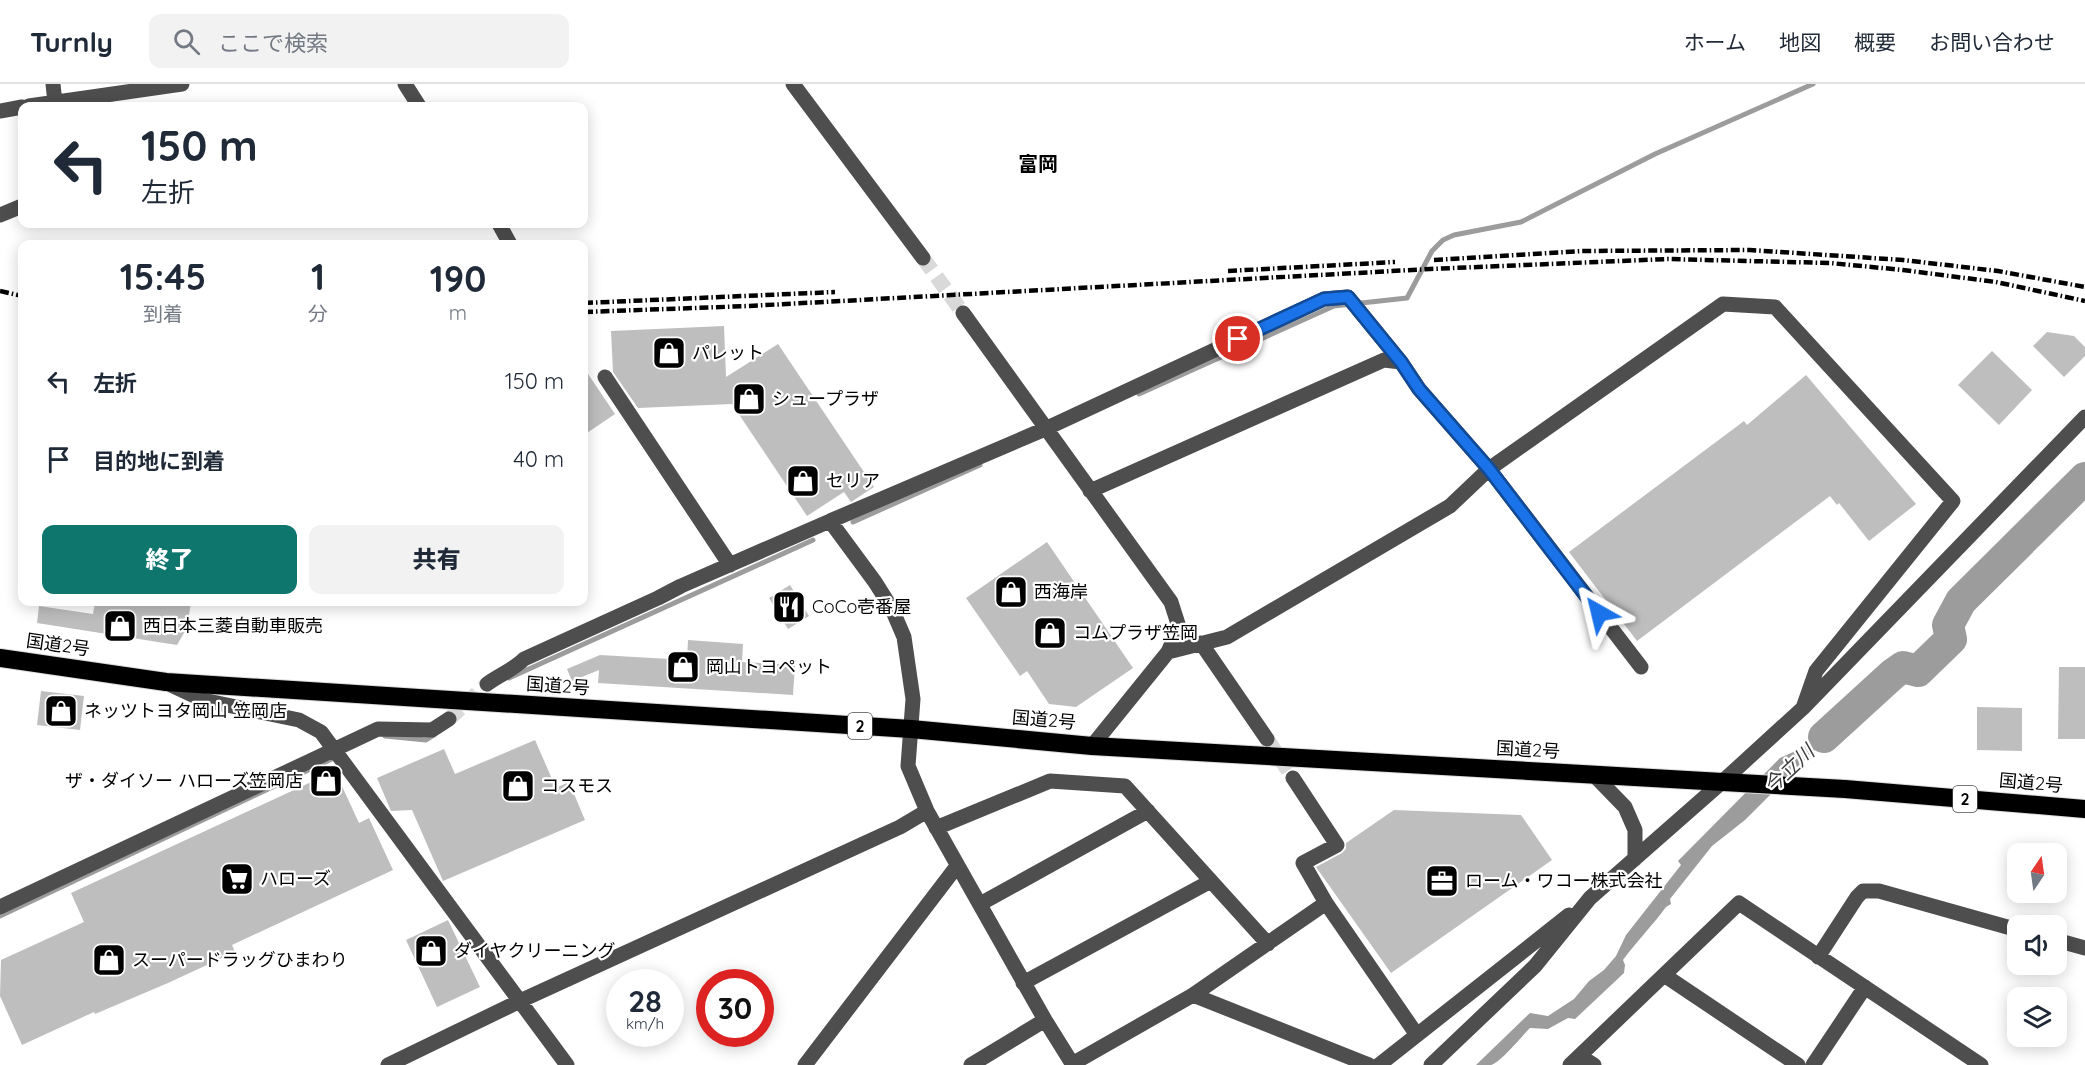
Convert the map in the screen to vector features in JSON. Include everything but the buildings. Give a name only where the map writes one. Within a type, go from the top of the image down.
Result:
[{"type":"highway","name":"国道2号","points":[[0,658],[166,682],[911,729],[1092,746],[1845,789],[2085,809]]},
{"type":"street","points":[[53,84],[55,102]]},
{"type":"street","points":[[62,102],[183,84]]},
{"type":"street","points":[[405,84],[416,102]]},
{"type":"street","points":[[794,84],[923,258]]},
{"type":"street","points":[[0,111],[18,108]]},
{"type":"street","points":[[0,215],[18,208]]},
{"type":"street","points":[[487,684],[501,674],[514,669],[524,659],[830,520],[1048,433],[1324,299],[1348,297],[1401,362],[1419,389],[1489,469],[1641,667]]},
{"type":"street","points":[[1168,652],[1227,637],[1450,506],[1489,469],[1723,304],[1775,307],[1953,501],[1816,671],[1803,708]]},
{"type":"street","points":[[963,313],[1171,603],[1179,627],[1168,652],[1092,746]]},
{"type":"street","points":[[1089,491],[1384,360],[1401,362]]},
{"type":"street","points":[[604,377],[730,565]]},
{"type":"street","points":[[1379,1065],[1590,898],[1803,708],[2085,417]]},
{"type":"street","points":[[830,520],[875,582],[904,638],[913,699],[908,766],[927,811],[1023,983],[1072,1065],[1193,995],[1326,903]]},
{"type":"street","points":[[1202,644],[1267,739]]},
{"type":"street","points":[[166,682],[203,700],[299,720],[321,732],[567,1065]]},
{"type":"street","points":[[0,907],[337,754],[378,729],[432,730],[449,719]]},
{"type":"street","points":[[1594,775],[1623,803],[1635,830],[1635,859]]},
{"type":"street","points":[[1293,778],[1337,845],[1303,863],[1326,903],[1417,1035]]},
{"type":"street","points":[[936,828],[1050,781],[1125,786],[1268,944]]},
{"type":"street","points":[[388,1065],[520,1001],[900,827],[927,811]]},
{"type":"street","points":[[980,904],[1148,811]]},
{"type":"street","points":[[805,1065],[957,866]]},
{"type":"street","points":[[1023,983],[1211,881]]},
{"type":"street","points":[[1818,957],[1863,891],[1879,891],[2007,927]]},
{"type":"street","points":[[1431,1065],[1535,966],[1590,898]]},
{"type":"street","points":[[1575,1060],[1739,903],[1981,1065]]},
{"type":"street","points":[[2067,943],[2085,948]]},
{"type":"street","points":[[1664,975],[1798,1065]]},
{"type":"street","points":[[1813,1065],[1865,987]]},
{"type":"street","points":[[1193,995],[1369,1065]]},
{"type":"street","points":[[971,1065],[1045,1020]]},
{"type":"street","points":[[1575,1060],[1594,1065]]},
{"type":"water","points":[[1859,706],[1848,718],[1850,721],[1828,737],[1745,820],[1712,846],[1670,899],[1671,904],[1666,907],[1623,960],[1624,973],[1575,1019],[1568,1018],[1548,1029],[1530,1028],[1495,1063],[1476,1065],[1530,1013],[1548,1016],[1574,999],[1589,981],[1604,970],[1616,956],[1626,935],[1681,865],[1678,861],[1780,758],[1800,749]]},
{"type":"waterway","points":[[1139,394],[1334,306],[1407,298],[1432,251],[1443,240],[1454,235],[1521,222],[1655,154],[1813,84]]},
{"type":"waterway","points":[[853,522],[980,465]]},
{"type":"waterway","name":"今立川","points":[[1824,737],[1893,674],[1903,667],[1918,671],[1951,639],[1948,625],[1961,601],[2085,478]]},
{"type":"waterway","points":[[509,678],[813,540]]},
{"type":"waterway","points":[[385,736],[426,740],[434,735]]},
{"type":"waterway","points":[[0,916],[336,757]]},
{"type":"tunnel","points":[[923,258],[963,313]]},
{"type":"tunnel","points":[[449,719],[487,684]]},
{"type":"tunnel","points":[[1267,739],[1293,778]]},
{"type":"railway","points":[[1434,260],[1582,251],[1750,250],[1903,260],[1998,271],[2085,287]]},
{"type":"railway","points":[[588,312],[749,306],[1430,269],[1668,259],[1830,263],[1903,270],[1996,282],[2085,301]]},
{"type":"railway","points":[[1228,271],[1395,262]]},
{"type":"railway","points":[[0,291],[18,295]]},
{"type":"railway","points":[[588,303],[835,292]]},
{"type":"place","name":"パレット","points":[[669,353]]},
{"type":"place","name":"シュープラザ","points":[[749,399]]},
{"type":"place","name":"セリア","points":[[803,481]]},
{"type":"place","name":"西海岸","points":[[1011,592]]},
{"type":"place","name":"CoCo壱番屋","points":[[789,607]]},
{"type":"place","name":"西日本三菱自動車販売","points":[[120,626]]},
{"type":"place","name":"コムプラザ笠岡","points":[[1050,633]]},
{"type":"place","name":"岡山トヨペット","points":[[683,667]]},
{"type":"place","name":"ネッツトヨタ岡山 笠岡店","points":[[61,711]]},
{"type":"place","name":"ザ・ダイソー ハローズ笠岡店","points":[[326,781]]},
{"type":"place","name":"コスモス","points":[[518,786]]},
{"type":"place","name":"ハローズ","points":[[237,879]]},
{"type":"place","name":"ローム・ワコー株式会社","points":[[1442,881]]},
{"type":"place","name":"ダイヤクリーニング","points":[[431,951]]},
{"type":"place","name":"スーパードラッグひまわり","points":[[109,960]]},
{"type":"district","name":"富岡","points":[[1038,164]]},
{"type":"route","points":[[1238,339],[1324,299],[1348,297],[1401,362],[1419,389],[1489,469],[1599,613]]}]
